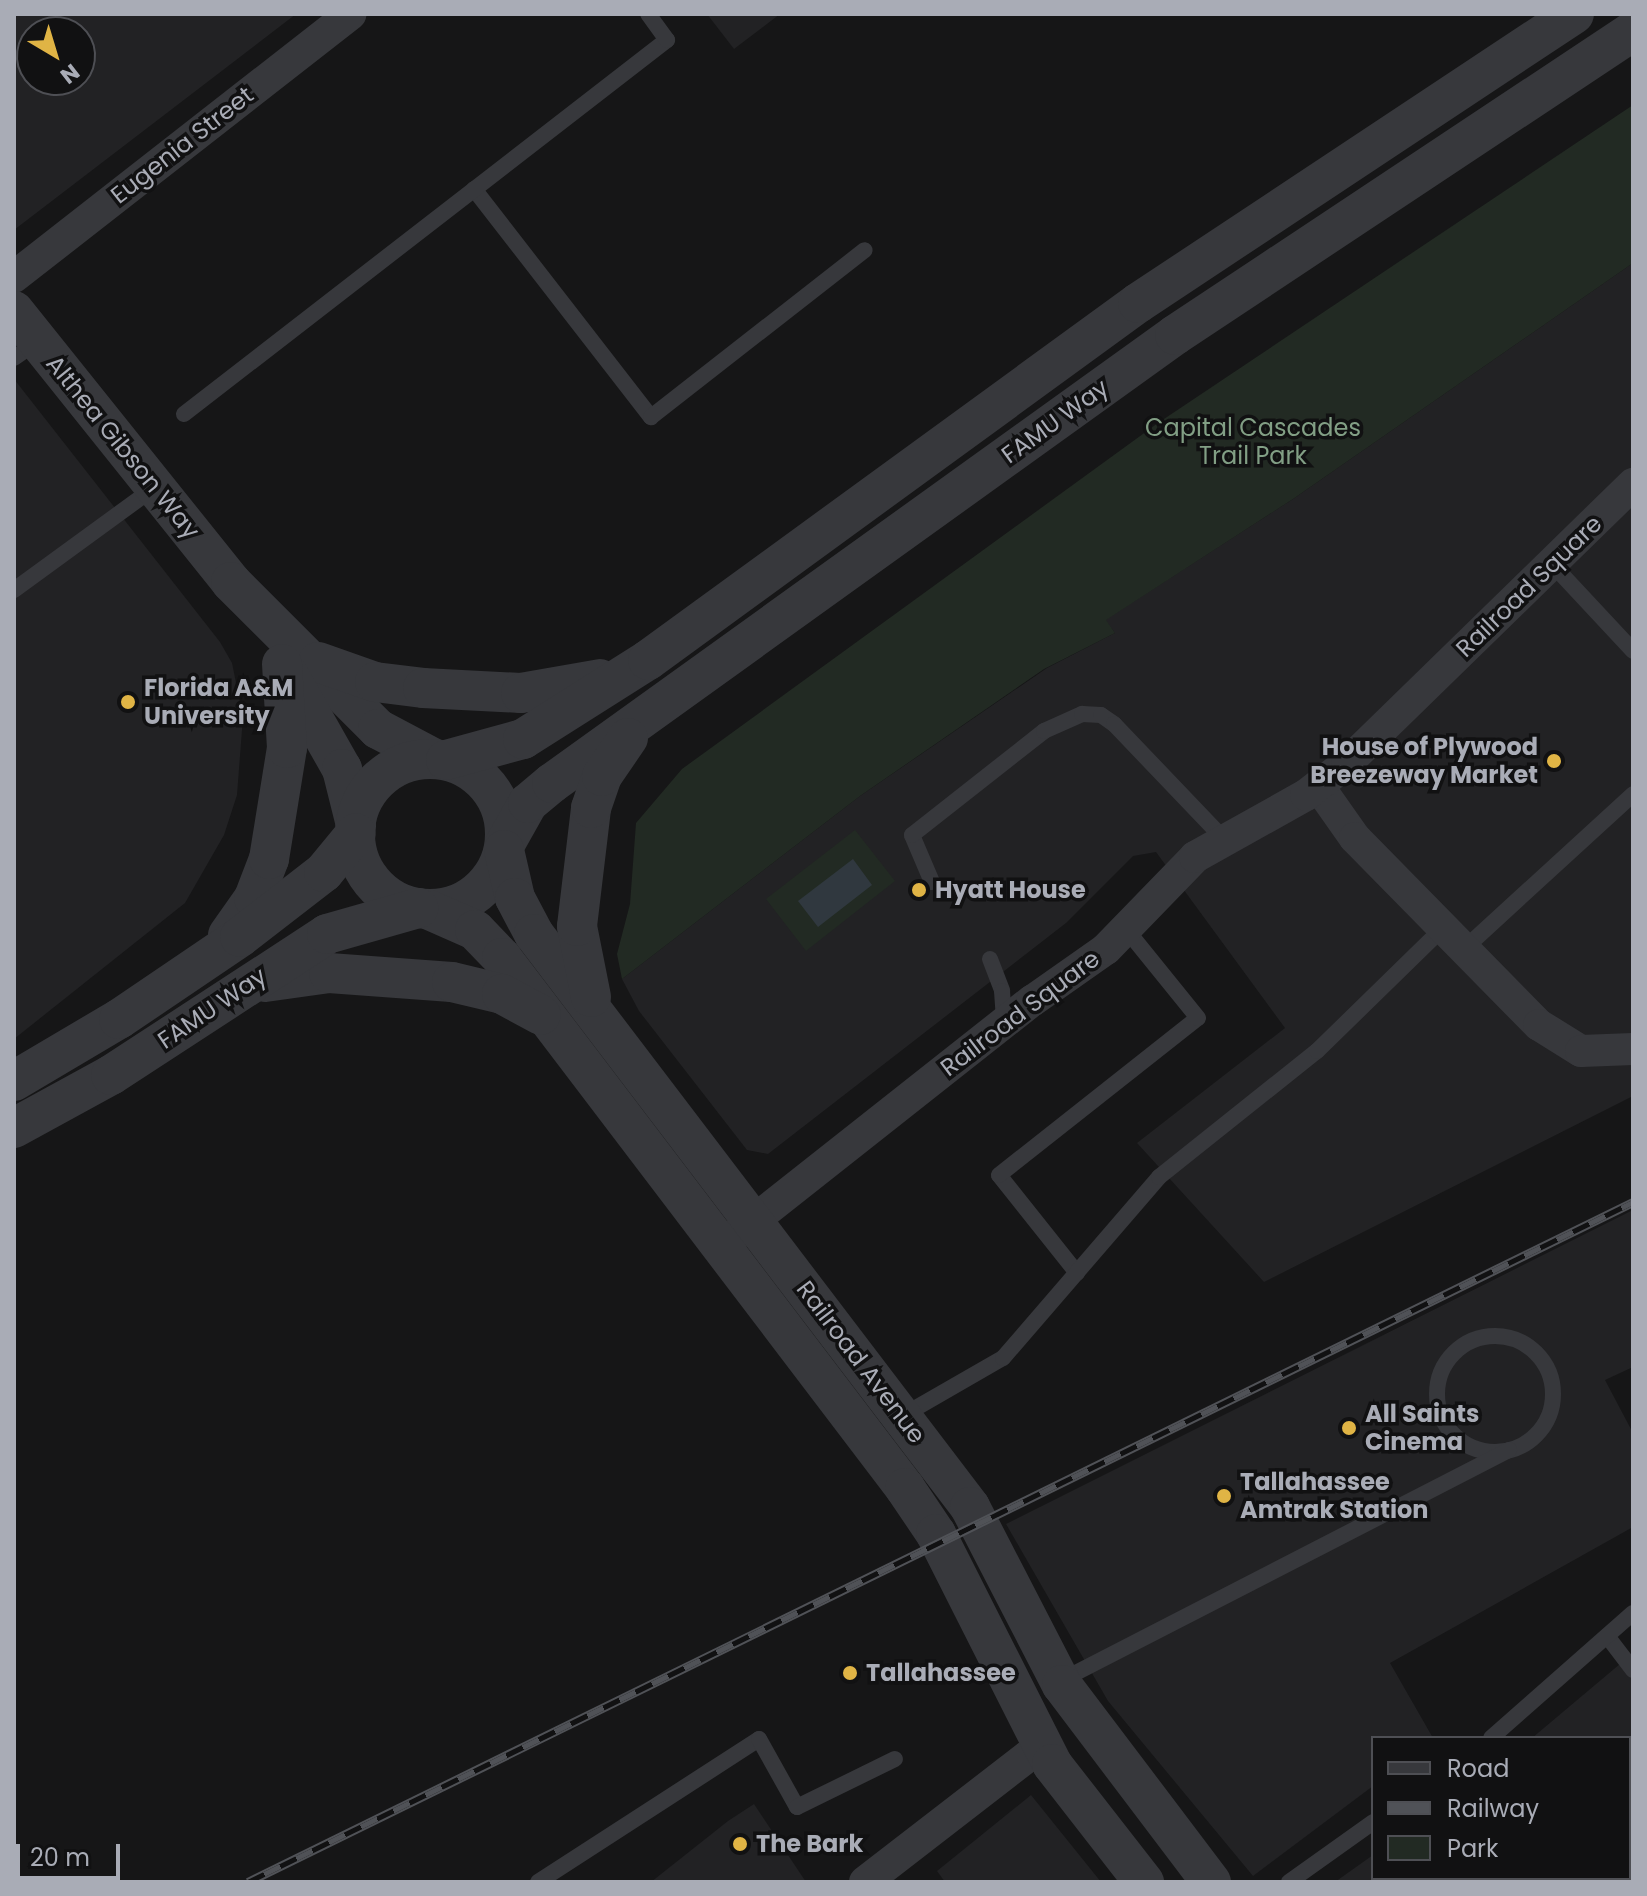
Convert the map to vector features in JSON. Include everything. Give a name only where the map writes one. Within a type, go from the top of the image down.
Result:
[{"type":"street","name":"Eugenia Street","points":[[14,277],[351,14]]},
{"type":"street","name":"FAMU Way","points":[[14,1081],[204,961],[310,885],[356,829],[367,793],[383,776],[413,761],[440,760],[523,739],[648,660],[1138,303],[1574,14]]},
{"type":"street","name":"FAMU Way","points":[[14,1128],[111,1075],[235,992],[340,928],[423,908],[448,907],[476,893],[496,870],[519,816],[540,792],[1175,335],[1633,31]]},
{"type":"street","name":"Althea Gibson Way","points":[[22,336],[155,487],[291,658],[378,729],[440,760]]},
{"type":"street","name":"Railroad Square","points":[[722,1245],[1126,929],[1181,869],[1223,838],[1319,787],[1633,484]]},
{"type":"street","points":[[204,961],[246,910],[269,859],[287,748],[291,658],[375,682],[521,693],[582,684],[648,660]]},
{"type":"street","name":"Althea Gibson Way","points":[[291,658],[351,794],[356,829]]},
{"type":"street","points":[[599,1016],[586,983],[577,926],[591,808],[611,760],[652,713]]},
{"type":"street","points":[[440,760],[476,774],[491,790],[502,810],[504,847]]},
{"type":"street","points":[[1319,787],[1355,838],[1539,1025],[1568,1047],[1598,1052],[1633,1049]]},
{"type":"street","points":[[356,829],[361,861],[376,886],[423,908]]},
{"type":"street","name":"Railroad Avenue","points":[[504,847],[527,922],[975,1515],[1060,1681],[1211,1882]]},
{"type":"street","name":"Railroad Avenue","points":[[423,908],[465,923],[485,939],[722,1245],[936,1534],[1041,1746],[1144,1882]]},
{"type":"street","points":[[235,992],[307,973],[434,980],[502,994],[554,1025]]},
{"type":"street","points":[[865,1882],[1041,1746]]},
{"type":"lane","points":[[184,414],[667,40],[648,14]]},
{"type":"lane","points":[[474,189],[651,417],[865,250]]},
{"type":"lane","points":[[14,590],[155,487]]},
{"type":"lane","points":[[1552,564],[1633,651]]},
{"type":"lane","points":[[932,882],[912,835],[1052,725],[1093,714],[1114,724],[1223,838]]},
{"type":"lane","points":[[902,1416],[994,1366],[1159,1177],[1633,794]]},
{"type":"lane","points":[[1077,1273],[999,1175],[1198,1018],[1126,929]]},
{"type":"lane","points":[[990,959],[1002,991],[1004,1023]]},
{"type":"lane","points":[[1060,1681],[1530,1440],[1544,1425],[1552,1386],[1546,1367],[1529,1347],[1491,1336],[1471,1341],[1443,1366],[1438,1406],[1445,1424],[1469,1447],[1509,1450]]},
{"type":"lane","points":[[1493,1736],[1633,1613]]},
{"type":"lane","points":[[1607,1636],[1633,1670]]},
{"type":"lane","points":[[538,1882],[759,1739],[797,1807],[895,1759]]},
{"type":"lane","points":[[1289,1882],[1371,1823]]},
{"type":"shaded area","points":[[14,14],[296,14],[14,230]]},
{"type":"shaded area","points":[[707,14],[780,14],[734,49]]},
{"type":"shaded area","points":[[1633,263],[1633,1096],[1264,1282],[1137,1143],[1285,1028],[1156,852],[1133,856],[1066,923],[768,1154],[747,1150],[639,1011],[622,979],[860,796],[1047,668],[1115,633],[1105,620],[1293,499]]},
{"type":"shaded area","name":"Florida A&M University","points":[[14,379],[220,642],[232,663],[243,717],[237,795],[224,835],[185,903],[14,1039]]},
{"type":"shaded area","points":[[853,859],[872,885],[818,927],[798,901]]},
{"type":"shaded area","points":[[1633,1210],[1633,1367],[1605,1380],[1633,1433],[1633,1527],[1390,1663],[1432,1736],[1371,1736],[1371,1788],[1253,1876],[1108,1701],[1006,1524]]},
{"type":"shaded area","points":[[1633,1653],[1633,1882],[1335,1882],[1371,1856],[1371,1880],[1631,1880],[1631,1736],[1534,1736]]},
{"type":"shaded area","points":[[1031,1795],[1101,1882],[945,1882],[937,1871]]},
{"type":"shaded area","name":"The Bark","points":[[754,1804],[806,1882],[651,1882],[728,1821]]},
{"type":"green space","name":"Capital Cascades Trail Park","points":[[1633,105],[1633,263],[1293,499],[1106,620],[1115,633],[1044,669],[860,796],[622,979],[617,954],[630,904],[636,823],[682,769],[1158,423]]},
{"type":"green space","points":[[855,830],[895,881],[806,951],[766,899]]},
{"type":"railway","points":[[248,1882],[1633,1202]]},
{"type":"place","name":"Florida A&M University","points":[[128,702]]},
{"type":"place","name":"House of Plywood Breezeway Market","points":[[1554,761]]},
{"type":"place","name":"Hyatt House","points":[[919,890]]},
{"type":"place","name":"All Saints Cinema","points":[[1349,1428]]},
{"type":"place","name":"Tallahassee Amtrak Station","points":[[1224,1496]]},
{"type":"place","name":"Tallahassee","points":[[850,1673]]},
{"type":"place","name":"The Bark","points":[[740,1844]]}]
